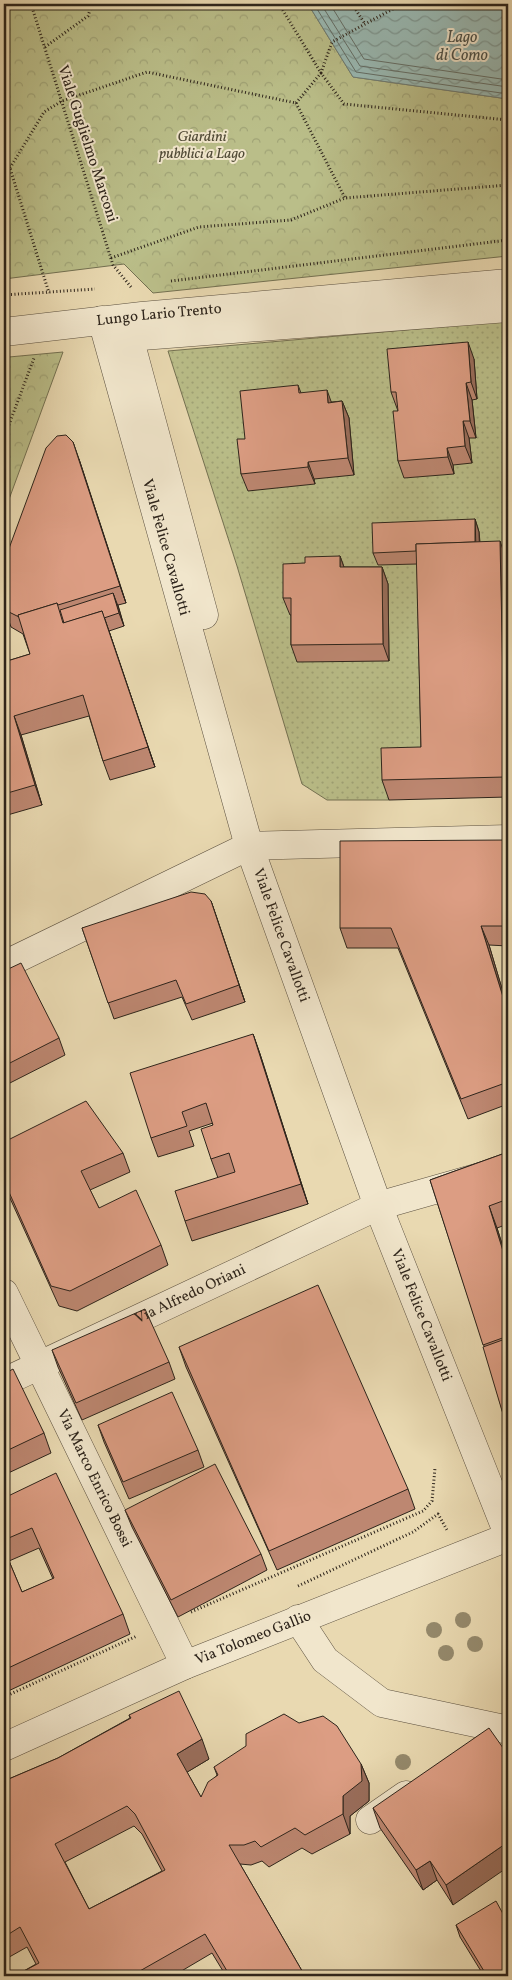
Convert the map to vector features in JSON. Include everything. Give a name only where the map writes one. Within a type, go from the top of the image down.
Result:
[{"type":"street","name":"Lungo Lario Trento","points":[[102,320],[508,283]]},
{"type":"street","name":"Lungo Lario Trento","points":[[102,320],[129,337],[508,308]]},
{"type":"street","points":[[4,332],[102,320]]},
{"type":"street","name":"Viale Felice Cavallotti","points":[[102,320],[258,845],[508,1536]]},
{"type":"street","name":"Viale Felice Cavallotti","points":[[129,337],[258,845]]},
{"type":"street","points":[[4,965],[258,845],[508,839]]},
{"type":"street","name":"Via Alfredo Oriani","points":[[4,1382],[386,1203],[508,1169]]},
{"type":"street","name":"Viale Felice Cavallotti","points":[[386,1203],[508,1511]]},
{"type":"street","name":"Via Marco Enrico Bossi","points":[[4,1293],[185,1665]]},
{"type":"street","name":"Via Tolomeo Gallio","points":[[4,1747],[185,1665],[508,1536]]},
{"type":"street","points":[[298,1619],[325,1660],[382,1703],[506,1729]]},
{"type":"street","points":[[472,1750],[506,1729]]},
{"type":"street","points":[[370,1820],[425,1782]]},
{"type":"path","name":"Viale Guglielmo Marconi","points":[[31,4],[113,265],[130,286]]},
{"type":"path","points":[[44,47],[88,16],[92,4]]},
{"type":"path","points":[[279,4],[321,74],[344,104],[508,120]]},
{"type":"path","points":[[352,4],[365,24]]},
{"type":"path","points":[[296,103],[321,74],[332,42],[402,4]]},
{"type":"path","points":[[10,168],[44,112],[62,102],[147,72],[296,103]]},
{"type":"path","points":[[296,103],[345,198]]},
{"type":"path","points":[[4,149],[48,293]]},
{"type":"path","points":[[111,258],[199,227],[291,220],[345,198],[508,185]]},
{"type":"path","points":[[169,281],[508,240]]},
{"type":"path","points":[[121,287],[140,285]]},
{"type":"path","points":[[4,295],[103,288]]},
{"type":"path","points":[[4,438],[46,328]]},
{"type":"path","points":[[283,1572],[423,1511],[432,1501],[435,1468]]},
{"type":"green space","name":"Giardini pubblici a Lago","points":[[4,4],[308,4],[353,77],[508,99],[508,256],[153,293],[124,264],[4,279]]},
{"type":"green space","points":[[508,321],[508,559],[480,562],[428,767],[389,768],[389,800],[327,800],[302,784],[237,566],[168,351]]},
{"type":"green space","points":[[63,352],[4,513],[4,371],[9,357]]},
{"type":"water","name":"Lago di Como","points":[[308,4],[508,4],[508,99],[353,77]]},
{"type":"building","points":[[468,342],[471,382],[466,383],[470,421],[463,421],[465,446],[447,448],[448,457],[398,461],[393,411],[398,411],[396,392],[391,392],[387,349]]},
{"type":"building","points":[[298,385],[299,393],[327,390],[328,403],[342,401],[348,458],[308,462],[308,467],[241,474],[237,439],[245,439],[240,391]]},
{"type":"building","points":[[66,435],[73,442],[120,586],[18,615],[19,617],[5,610],[4,562],[46,448],[57,436]]},
{"type":"building","points":[[475,519],[475,542],[416,544],[416,551],[373,553],[372,523]]},
{"type":"building","points":[[500,541],[505,777],[382,780],[381,748],[421,747],[416,544]]},
{"type":"building","points":[[340,556],[340,567],[382,567],[383,644],[291,645],[291,598],[283,598],[283,564],[305,563],[305,557]]},
{"type":"building","points":[[113,593],[119,613],[104,618],[102,611],[64,623],[60,610]]},
{"type":"building","points":[[57,603],[63,623],[102,611],[148,747],[103,761],[83,695],[14,716],[35,785],[4,794],[4,662],[30,654],[18,615]]},
{"type":"building","points":[[508,840],[508,926],[481,926],[508,1013],[508,1082],[461,1099],[391,928],[340,928],[340,841]]},
{"type":"building","points":[[191,892],[205,894],[211,901],[239,985],[186,1004],[176,980],[108,1003],[82,928]]},
{"type":"building","points":[[21,963],[59,1038],[4,1066],[4,971]]},
{"type":"building","points":[[253,1034],[301,1184],[185,1221],[175,1191],[235,1172],[229,1153],[211,1159],[201,1129],[213,1125],[206,1103],[182,1112],[187,1126],[151,1138],[130,1073]]},
{"type":"building","points":[[86,1101],[123,1153],[81,1171],[99,1208],[136,1190],[161,1245],[70,1291],[51,1286],[4,1181],[4,1142]]},
{"type":"building","points":[[508,1152],[508,1199],[489,1206],[508,1267],[508,1336],[483,1345],[430,1180]]},
{"type":"building","points":[[318,1285],[408,1489],[269,1551],[179,1347]]},
{"type":"building","points":[[145,1309],[169,1362],[76,1403],[52,1350]]},
{"type":"building","points":[[508,1338],[508,1431],[483,1347]]},
{"type":"building","points":[[13,1369],[44,1433],[4,1452],[4,1374]]},
{"type":"building","points":[[172,1392],[198,1450],[123,1482],[98,1425]]},
{"type":"building","points":[[215,1464],[261,1554],[171,1600],[125,1510]]},
{"type":"building","points":[[56,1473],[123,1614],[4,1670],[4,1549],[22,1592],[54,1578],[32,1528],[4,1540],[4,1498]]},
{"type":"building","points":[[179,1691],[202,1739],[177,1754],[201,1797],[208,1782],[218,1775],[214,1767],[246,1746],[246,1734],[284,1714],[299,1723],[323,1716],[337,1726],[361,1764],[362,1781],[343,1796],[343,1814],[305,1835],[295,1828],[261,1847],[255,1841],[244,1845],[229,1845],[305,1976],[230,1976],[205,1934],[131,1976],[15,1976],[39,1963],[20,1927],[4,1937],[4,1781],[58,1758],[131,1718],[129,1715]],"holes":[[[127,1806],[135,1814],[165,1870],[89,1909],[55,1844]]]},
{"type":"building","points":[[489,1728],[508,1755],[508,1842],[446,1885],[430,1861],[416,1870],[373,1808]]},
{"type":"building","points":[[496,1901],[508,1923],[508,1976],[487,1976],[456,1925]]}]
